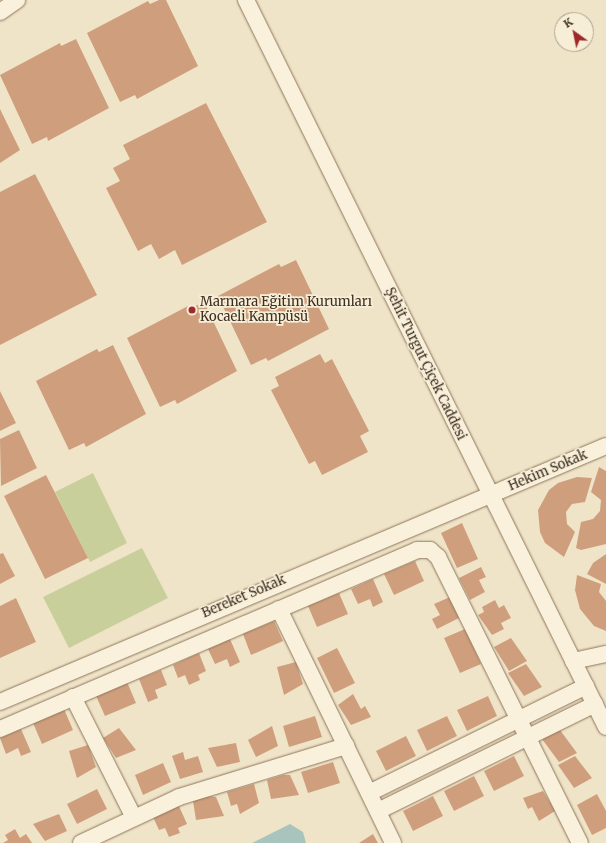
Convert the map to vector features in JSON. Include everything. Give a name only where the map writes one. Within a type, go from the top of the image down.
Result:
[{"type":"street","points":[[0,12],[17,0]]},
{"type":"street","name":"Şehit Turgut Çiçek Caddesi","points":[[246,0],[490,496],[606,727]]},
{"type":"street","name":"Hekim Sokak","points":[[490,496],[606,446]]},
{"type":"street","name":"Bereket Sokak","points":[[0,702],[246,595],[490,496]]},
{"type":"street","points":[[0,729],[417,550],[430,550],[438,557],[580,843]]},
{"type":"street","points":[[279,609],[393,843]]},
{"type":"street","points":[[573,661],[606,654]]},
{"type":"street","points":[[369,793],[586,686]]},
{"type":"street","points":[[73,697],[133,816]]},
{"type":"street","points":[[378,811],[594,704]]},
{"type":"street","points":[[81,843],[133,816],[203,789],[346,746]]},
{"type":"green space","points":[[93,473],[127,543],[90,562],[55,492]]},
{"type":"green space","points":[[142,548],[168,598],[69,648],[43,597]]},
{"type":"water","points":[[290,824],[303,832],[306,843],[252,843]]},
{"type":"building","points":[[159,0],[166,0],[198,66],[137,99],[135,95],[120,102],[87,33],[148,1],[150,4]]},
{"type":"building","points":[[76,39],[109,108],[48,141],[47,137],[32,144],[0,75],[60,43],[61,46]]},
{"type":"building","points":[[206,103],[267,222],[182,265],[175,250],[159,259],[151,244],[138,251],[106,188],[120,181],[113,168],[130,159],[123,145]]},
{"type":"building","points":[[0,109],[20,150],[0,163]]},
{"type":"building","points":[[35,174],[97,295],[0,345],[0,192]]},
{"type":"building","points":[[296,260],[329,329],[268,361],[266,358],[251,365],[218,296],[279,264],[281,267]]},
{"type":"building","points":[[204,302],[237,371],[177,404],[175,400],[160,407],[127,338],[188,306],[189,309]]},
{"type":"building","points":[[113,345],[146,414],[86,447],[84,443],[69,450],[36,381],[97,349],[99,352]]},
{"type":"building","points":[[320,354],[325,363],[332,359],[369,431],[360,436],[368,452],[322,475],[315,461],[309,464],[271,390],[279,386],[275,377]]},
{"type":"building","points":[[0,391],[16,423],[0,431]]},
{"type":"building","points":[[19,430],[37,468],[1,486],[0,439]]},
{"type":"building","points":[[599,467],[606,471],[606,544],[581,550],[576,548],[581,522],[593,519],[600,511],[601,500],[591,492]]},
{"type":"building","points":[[46,475],[88,558],[45,579],[4,496]]},
{"type":"building","points":[[577,477],[592,478],[585,502],[572,504],[566,512],[567,524],[575,532],[564,557],[545,543],[540,532],[538,510],[549,490],[558,483]]},
{"type":"building","points":[[462,523],[478,559],[457,568],[441,533]]},
{"type":"building","points":[[3,553],[15,576],[0,584],[0,554]]},
{"type":"building","points":[[606,554],[606,584],[587,574],[593,563]]},
{"type":"building","points":[[415,561],[424,581],[394,595],[384,574]]},
{"type":"building","points":[[481,567],[486,577],[479,580],[485,592],[470,600],[459,578]]},
{"type":"building","points":[[577,575],[601,584],[599,592],[606,601],[606,631],[594,626],[580,609],[575,590]]},
{"type":"building","points":[[373,579],[383,602],[373,607],[370,599],[358,604],[351,589]]},
{"type":"building","points":[[339,593],[348,614],[317,627],[308,606]]},
{"type":"building","points":[[450,597],[459,618],[437,629],[432,619],[440,615],[434,604]]},
{"type":"building","points":[[16,598],[36,642],[0,658],[0,606]]},
{"type":"building","points":[[495,600],[499,608],[504,605],[511,618],[501,623],[504,629],[492,635],[478,615],[484,612],[482,607]]},
{"type":"building","points":[[274,621],[283,641],[251,655],[243,634]]},
{"type":"building","points":[[465,629],[481,664],[460,673],[444,638]]},
{"type":"building","points":[[511,638],[527,661],[509,671],[494,647]]},
{"type":"building","points":[[230,639],[240,662],[230,667],[227,659],[215,664],[208,649]]},
{"type":"building","points":[[337,648],[355,683],[334,693],[317,658]]},
{"type":"building","points":[[199,653],[206,671],[198,675],[200,680],[189,685],[185,675],[178,678],[173,665]]},
{"type":"building","points":[[296,662],[303,684],[284,695],[277,667]]},
{"type":"building","points":[[526,664],[542,687],[524,696],[508,673]]},
{"type":"building","points":[[161,670],[167,685],[155,690],[158,698],[148,702],[139,679]]},
{"type":"building","points":[[127,682],[136,703],[105,716],[96,696]]},
{"type":"building","points":[[353,694],[361,709],[365,706],[371,717],[351,725],[338,705]]},
{"type":"building","points":[[488,696],[497,716],[467,731],[457,710]]},
{"type":"building","points":[[64,709],[73,730],[42,744],[33,723]]},
{"type":"building","points":[[315,716],[322,737],[289,747],[283,726]]},
{"type":"building","points":[[447,716],[457,736],[427,751],[417,730]]},
{"type":"building","points":[[272,726],[278,746],[256,757],[248,740]]},
{"type":"building","points":[[119,728],[136,750],[116,758],[103,738]]},
{"type":"building","points":[[21,729],[31,752],[21,756],[18,748],[6,754],[0,738]]},
{"type":"building","points":[[560,730],[577,753],[559,762],[542,739]]},
{"type":"building","points":[[406,736],[416,756],[386,771],[376,751]]},
{"type":"building","points":[[236,743],[240,762],[217,767],[208,748]]},
{"type":"building","points":[[88,745],[96,767],[77,778],[69,751]]},
{"type":"building","points":[[183,752],[185,760],[198,756],[203,772],[180,779],[172,756]]},
{"type":"building","points":[[514,756],[524,776],[494,791],[484,771]]},
{"type":"building","points":[[575,756],[592,778],[574,788],[558,765]]},
{"type":"building","points":[[333,762],[340,783],[308,793],[301,772]]},
{"type":"building","points":[[163,763],[171,782],[143,795],[135,775]]},
{"type":"building","points":[[283,775],[290,775],[299,795],[271,799],[267,780]]},
{"type":"building","points":[[474,776],[484,796],[454,811],[444,791]]},
{"type":"building","points":[[254,784],[259,803],[240,814],[237,804],[231,806],[227,792]]},
{"type":"building","points":[[97,789],[107,809],[77,824],[67,804]]},
{"type":"building","points":[[543,791],[555,811],[539,821],[532,807],[528,809],[523,798]]},
{"type":"building","points":[[597,794],[606,811],[606,828],[592,835],[577,805]]},
{"type":"building","points":[[208,796],[216,797],[224,816],[196,820],[193,801]]},
{"type":"building","points":[[433,796],[443,816],[413,831],[403,811]]},
{"type":"building","points":[[179,806],[187,824],[178,828],[180,833],[169,837],[165,828],[159,830],[153,817]]},
{"type":"building","points":[[59,814],[67,831],[45,841],[33,824]]},
{"type":"building","points":[[15,829],[20,838],[26,834],[32,843],[3,843],[8,840],[5,835]]},
{"type":"building","points":[[373,834],[378,843],[359,843]]},
{"type":"place","name":"Marmara Eğitim Kurumları Kocaeli Kampüsü","points":[[192,310]]}]
